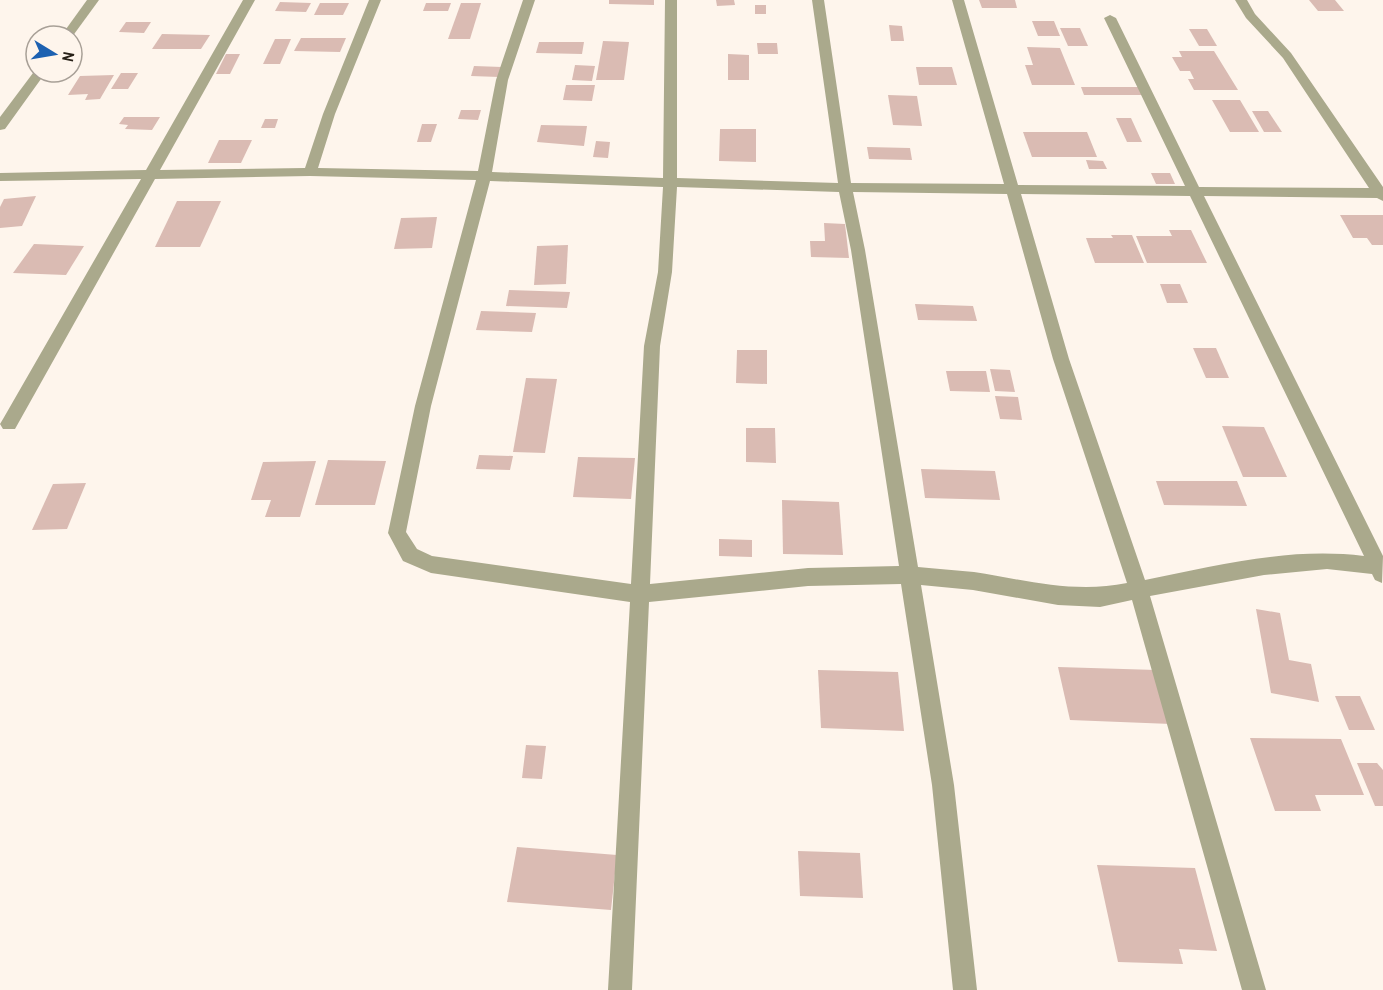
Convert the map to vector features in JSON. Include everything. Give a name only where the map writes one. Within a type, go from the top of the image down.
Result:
[{"type":"street","points":[[76,24],[93,0]]},
{"type":"street","points":[[9,424],[249,0]]},
{"type":"street","points":[[310,172],[329,114],[375,0]]},
{"type":"street","points":[[529,0],[502,80],[484,176],[423,406],[397,534],[410,555],[431,564],[639,594],[808,577],[909,574],[973,581],[1058,596],[1100,598],[1264,566],[1327,560],[1381,569]]},
{"type":"street","points":[[620,990],[652,346],[665,272],[670,182],[671,0]]},
{"type":"street","points":[[818,0],[845,186],[858,250],[943,785],[965,990]]},
{"type":"street","points":[[958,0],[1061,358],[1138,591],[1254,990]]},
{"type":"street","points":[[1241,0],[1246,12],[1281,47],[1382,195]]},
{"type":"street","points":[[1110,18],[1381,569]]},
{"type":"street","points":[[0,126],[31,84]]},
{"type":"street","points":[[0,177],[310,172],[845,186],[1382,195]]},
{"type":"building","points":[[609,0],[654,0],[654,5],[609,4]]},
{"type":"building","points":[[716,0],[734,0],[735,5],[717,6]]},
{"type":"building","points":[[979,0],[1015,0],[1017,8],[982,8]]},
{"type":"building","points":[[1309,0],[1335,0],[1344,11],[1318,11]]},
{"type":"building","points":[[280,2],[311,3],[306,12],[275,11]]},
{"type":"building","points":[[320,3],[349,3],[343,15],[314,15]]},
{"type":"building","points":[[426,3],[451,3],[448,11],[423,11]]},
{"type":"building","points":[[461,3],[481,3],[470,39],[448,39]]},
{"type":"building","points":[[755,5],[766,5],[766,14],[755,14]]},
{"type":"building","points":[[1032,21],[1054,21],[1060,36],[1038,36]]},
{"type":"building","points":[[126,22],[151,22],[144,33],[119,32]]},
{"type":"building","points":[[889,25],[902,26],[904,41],[891,41]]},
{"type":"building","points":[[1060,28],[1080,28],[1088,46],[1068,46]]},
{"type":"building","points":[[1189,29],[1207,29],[1217,46],[1199,46]]},
{"type":"building","points":[[162,34],[210,35],[201,49],[152,49]]},
{"type":"building","points":[[301,38],[346,38],[340,52],[294,51]]},
{"type":"building","points":[[275,39],[291,39],[280,64],[263,64]]},
{"type":"building","points":[[603,41],[629,42],[624,80],[596,80]]},
{"type":"building","points":[[539,42],[584,42],[582,54],[536,53]]},
{"type":"building","points":[[757,43],[777,43],[778,54],[758,54]]},
{"type":"building","points":[[1027,47],[1060,48],[1075,85],[1032,85],[1025,65],[1033,65]]},
{"type":"building","points":[[1179,51],[1214,51],[1238,90],[1194,90],[1188,79],[1194,79],[1190,71],[1180,71],[1172,57],[1182,57]]},
{"type":"building","points":[[226,54],[240,54],[230,74],[216,74]]},
{"type":"building","points":[[728,54],[749,55],[749,80],[728,80]]},
{"type":"building","points":[[575,65],[595,66],[592,81],[572,80]]},
{"type":"building","points":[[474,66],[502,67],[499,77],[471,76]]},
{"type":"building","points":[[916,67],[952,67],[957,85],[919,85]]},
{"type":"building","points":[[121,73],[138,73],[128,89],[111,89]]},
{"type":"building","points":[[114,75],[100,99],[85,100],[88,94],[68,95],[75,84],[84,84],[84,76]]},
{"type":"building","points":[[566,85],[595,85],[592,101],[563,100]]},
{"type":"building","points":[[1081,87],[1139,87],[1143,95],[1084,95]]},
{"type":"building","points":[[888,95],[917,96],[922,126],[893,125]]},
{"type":"building","points":[[1212,100],[1240,100],[1259,132],[1230,132]]},
{"type":"building","points":[[461,110],[481,110],[478,120],[458,119]]},
{"type":"building","points":[[1252,111],[1268,111],[1282,132],[1264,132]]},
{"type":"building","points":[[124,117],[160,117],[152,130],[125,129],[128,125],[119,124]]},
{"type":"building","points":[[1116,118],[1131,118],[1142,142],[1127,142]]},
{"type":"building","points":[[265,119],[278,119],[275,128],[261,128]]},
{"type":"building","points":[[422,124],[437,124],[431,142],[417,142]]},
{"type":"building","points":[[541,125],[587,126],[584,146],[537,142]]},
{"type":"building","points":[[720,129],[756,129],[756,162],[719,161]]},
{"type":"building","points":[[1023,132],[1087,132],[1097,157],[1032,157]]},
{"type":"building","points":[[219,140],[252,140],[241,163],[208,163]]},
{"type":"building","points":[[596,141],[610,142],[608,158],[593,157]]},
{"type":"building","points":[[867,147],[910,148],[912,160],[869,159]]},
{"type":"building","points":[[1086,160],[1103,161],[1107,169],[1089,169]]},
{"type":"building","points":[[1151,173],[1170,173],[1175,184],[1156,184]]},
{"type":"building","points":[[36,196],[22,226],[0,228],[0,207],[4,199]]},
{"type":"building","points":[[177,201],[221,201],[200,247],[155,247]]},
{"type":"building","points":[[1340,215],[1383,215],[1383,245],[1372,245],[1367,238],[1353,238]]},
{"type":"building","points":[[437,217],[432,248],[394,249],[401,218]]},
{"type":"building","points":[[824,223],[845,224],[849,258],[811,257],[810,241],[825,241]]},
{"type":"building","points":[[1169,230],[1191,230],[1207,263],[1147,263],[1136,236],[1172,236]]},
{"type":"building","points":[[1111,235],[1132,235],[1144,263],[1095,263],[1086,238],[1113,238]]},
{"type":"building","points":[[34,244],[84,246],[66,275],[13,273]]},
{"type":"building","points":[[568,245],[566,284],[534,285],[537,246]]},
{"type":"building","points":[[1160,284],[1180,284],[1188,303],[1167,303]]},
{"type":"building","points":[[509,290],[570,292],[567,308],[506,306]]},
{"type":"building","points":[[915,304],[973,306],[977,321],[918,320]]},
{"type":"building","points":[[481,311],[536,313],[532,332],[476,330]]},
{"type":"building","points":[[1193,348],[1216,348],[1229,378],[1206,378]]},
{"type":"building","points":[[737,350],[767,350],[767,384],[736,383]]},
{"type":"building","points":[[990,369],[1010,370],[1015,392],[995,391]]},
{"type":"building","points":[[946,371],[986,371],[990,392],[950,391]]},
{"type":"building","points":[[526,378],[557,379],[545,453],[513,452]]},
{"type":"building","points":[[995,396],[1018,397],[1022,420],[1000,419]]},
{"type":"building","points":[[1222,426],[1264,427],[1287,477],[1243,477]]},
{"type":"building","points":[[746,428],[775,428],[776,463],[746,462]]},
{"type":"building","points":[[479,455],[513,456],[510,470],[476,469]]},
{"type":"building","points":[[578,457],[635,458],[631,499],[573,497]]},
{"type":"building","points":[[328,460],[386,461],[375,505],[315,505]]},
{"type":"building","points":[[316,461],[300,517],[265,517],[271,500],[251,500],[263,462]]},
{"type":"building","points":[[921,469],[995,471],[1000,500],[925,498]]},
{"type":"building","points":[[1156,481],[1237,481],[1247,506],[1164,505]]},
{"type":"building","points":[[86,483],[67,529],[32,530],[53,484]]},
{"type":"building","points":[[782,500],[839,502],[843,555],[783,554]]},
{"type":"building","points":[[719,539],[752,540],[752,557],[719,556]]},
{"type":"building","points":[[1256,609],[1280,613],[1289,660],[1311,664],[1319,702],[1271,693]]},
{"type":"building","points":[[1058,667],[1156,670],[1171,724],[1070,720]]},
{"type":"building","points":[[818,670],[898,672],[904,731],[821,728]]},
{"type":"building","points":[[1335,696],[1360,696],[1375,730],[1349,730]]},
{"type":"building","points":[[1250,738],[1341,739],[1364,795],[1315,795],[1321,811],[1275,811]]},
{"type":"building","points":[[526,745],[546,746],[542,779],[522,778]]},
{"type":"building","points":[[1357,763],[1377,763],[1383,770],[1383,806],[1375,806]]},
{"type":"building","points":[[517,847],[617,855],[611,910],[507,902]]},
{"type":"building","points":[[798,851],[860,853],[863,898],[800,896]]},
{"type":"building","points":[[1097,865],[1195,868],[1217,951],[1179,949],[1183,964],[1118,962]]}]
